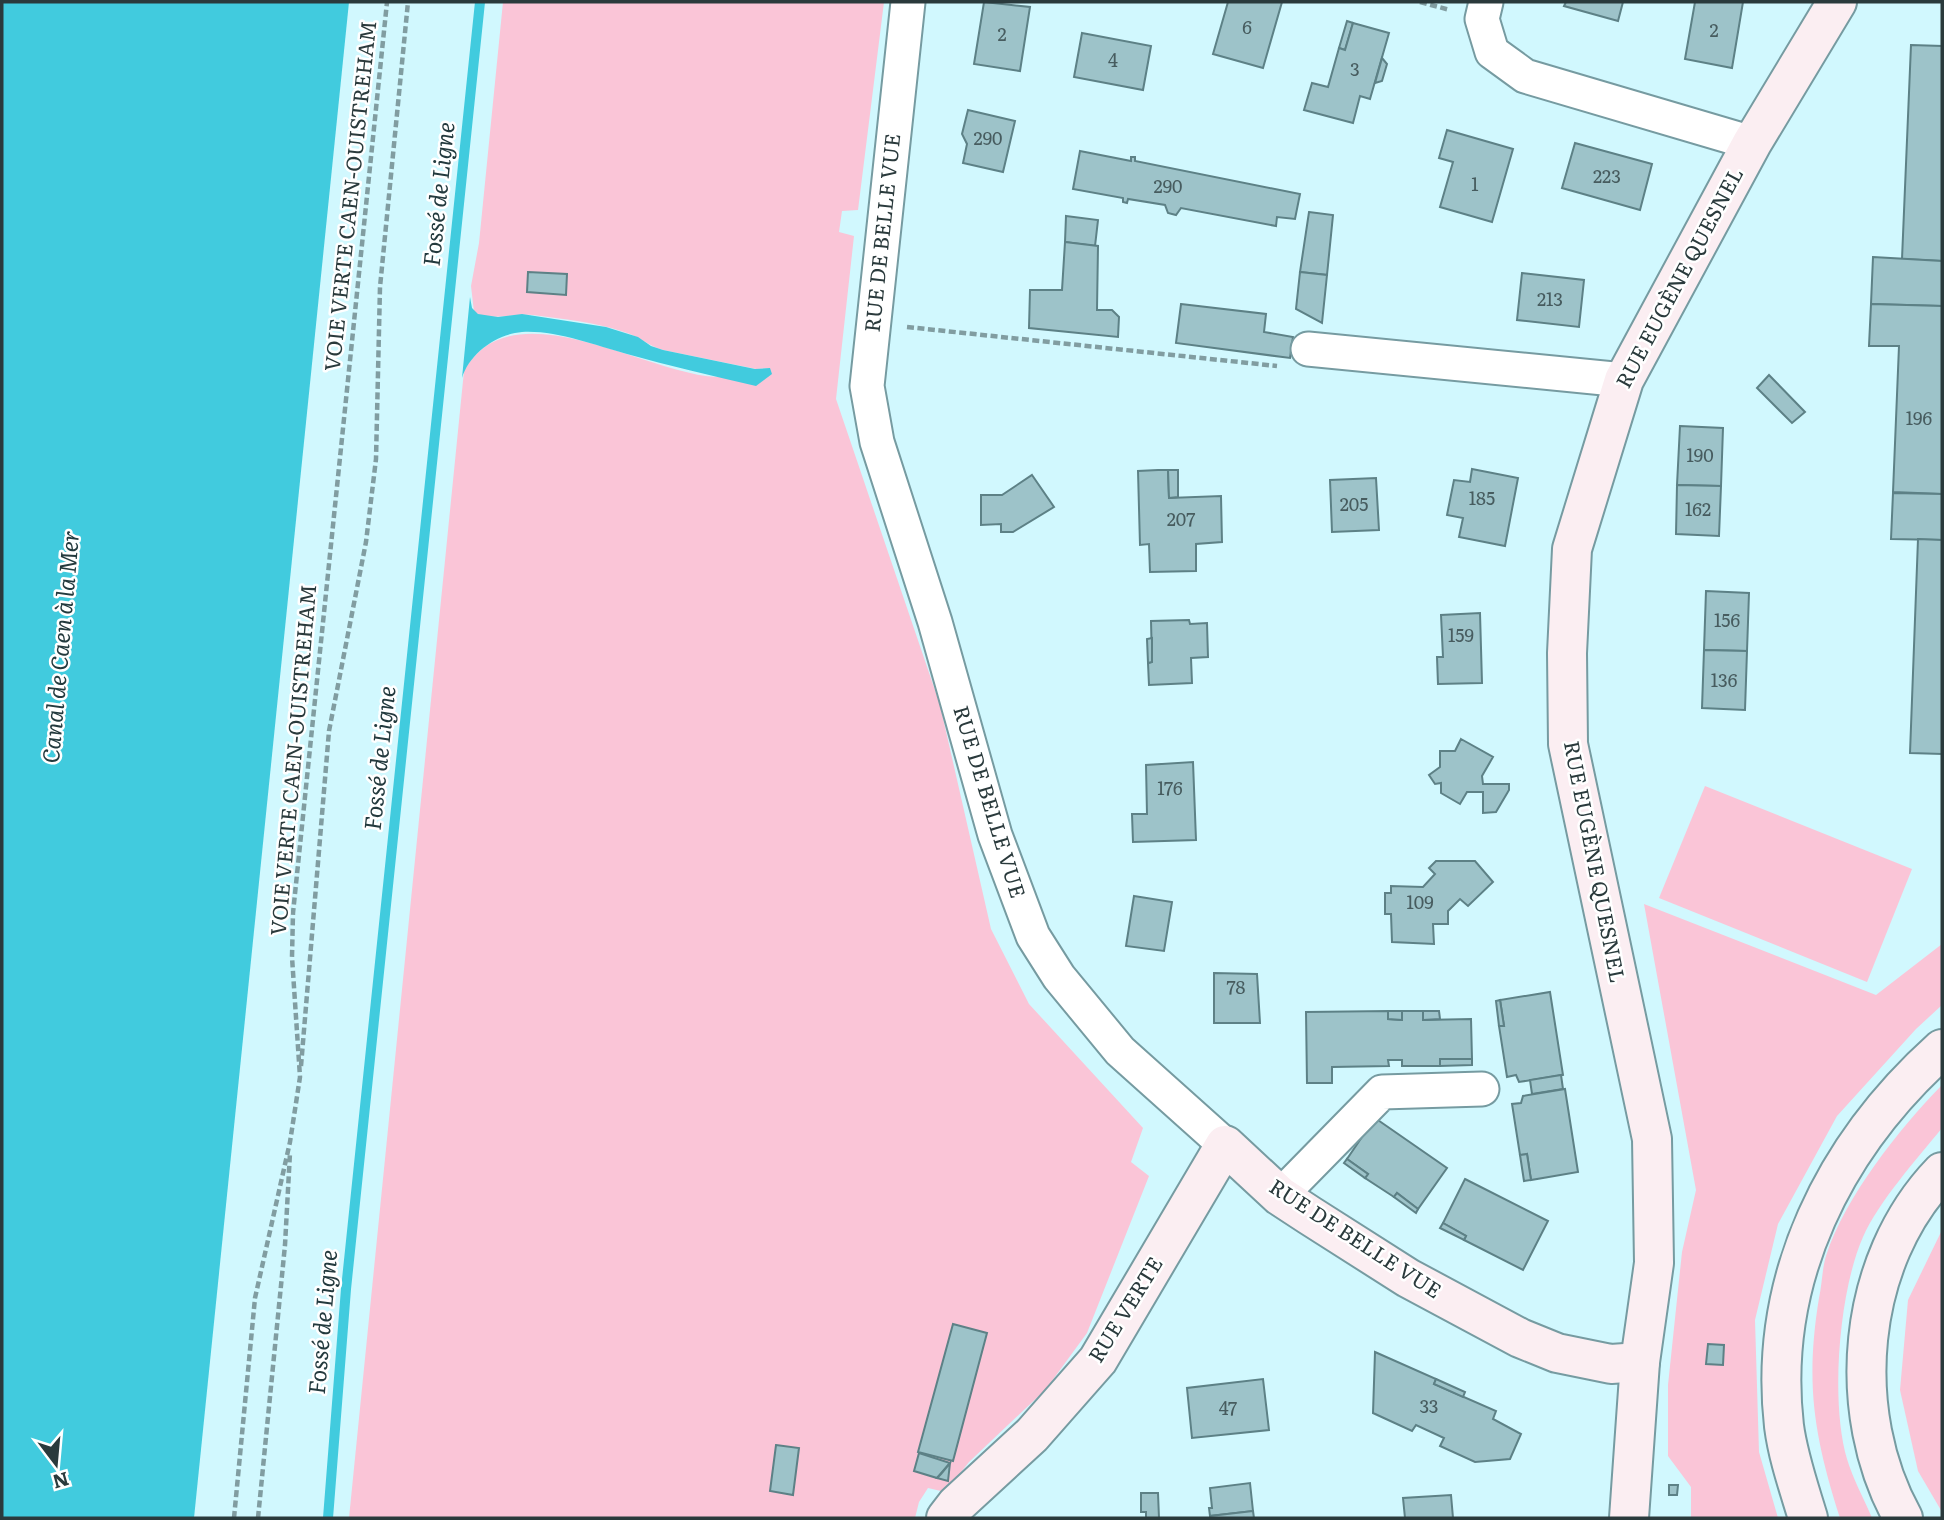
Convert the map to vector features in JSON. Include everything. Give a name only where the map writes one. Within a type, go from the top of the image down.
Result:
[{"type":"street","name":"RUE DE BELLE VUE","points":[[908,2],[867,386],[877,442],[935,622],[995,835],[1033,936],[1059,977],[1120,1051],[1280,1196],[1408,1278],[1520,1339],[1556,1353],[1611,1364],[1640,1362]]},
{"type":"street","points":[[1486,2],[1482,19],[1492,52],[1525,76],[1752,143]]},
{"type":"street","name":"RUE EUGÈNE QUESNEL","points":[[1629,1518],[1640,1362],[1654,1263],[1652,1139],[1568,744],[1567,653],[1572,548],[1624,380],[1752,143],[1837,2]]},
{"type":"street","points":[[1308,349],[1624,380]]},
{"type":"street","points":[[1808,1518],[1784,1427],[1782,1389],[1790,1306],[1797,1270],[1824,1200],[1872,1121],[1905,1082],[1942,1049]]},
{"type":"street","points":[[1280,1196],[1382,1092],[1482,1090]]},
{"type":"street","name":"RUE VERTE","points":[[946,1518],[1032,1435],[1098,1360],[1225,1146]]},
{"type":"street","points":[[1903,1518],[1891,1496],[1877,1457],[1869,1414],[1867,1370],[1872,1315],[1882,1269],[1909,1218],[1942,1172]]},
{"type":"path","name":"VOIE VERTE CAEN-OUISTREHAM","points":[[234,1518],[255,1298],[290,1142],[300,1077],[292,957],[293,914],[387,2]]},
{"type":"path","points":[[300,1077],[329,731],[366,542],[376,459],[380,287],[408,2]]},
{"type":"path","points":[[874,323],[1299,368],[1308,349]]},
{"type":"path","points":[[258,1518],[285,1245],[290,1142]]},
{"type":"shaded area","points":[[503,2],[884,2],[858,210],[842,211],[839,232],[854,236],[836,399],[940,705],[991,929],[1029,1004],[1143,1128],[1131,1162],[1149,1176],[1087,1333],[1046,1389],[969,1462],[945,1492],[928,1488],[919,1502],[915,1518],[349,1518],[464,371],[485,346],[513,335],[546,334],[582,341],[688,372],[717,377],[770,368],[756,369],[663,350],[629,334],[590,323],[533,315],[495,317],[474,312],[471,286],[479,243]]},
{"type":"shaded area","points":[[1705,786],[1912,869],[1867,982],[1659,898]]},
{"type":"shaded area","points":[[1644,904],[1876,995],[1942,944],[1942,1005],[1916,1029],[1837,1116],[1778,1224],[1755,1320],[1759,1452],[1778,1518],[1691,1518],[1691,1487],[1668,1456],[1668,1385],[1682,1252],[1696,1190]]},
{"type":"shaded area","points":[[1942,1085],[1942,1128],[1899,1181],[1870,1223],[1848,1286],[1840,1347],[1839,1408],[1847,1459],[1872,1518],[1840,1518],[1824,1461],[1814,1410],[1815,1329],[1825,1261],[1846,1211],[1875,1165],[1908,1122]]},
{"type":"shaded area","points":[[1942,1230],[1942,1512],[1918,1471],[1900,1390],[1908,1300]]},
{"type":"water","name":"Canal de Caen à la Mer","points":[[2,2],[349,2],[194,1518],[2,1518]]},
{"type":"water","points":[[470,297],[472,308],[478,314],[498,317],[522,314],[606,327],[638,337],[663,350],[755,369],[770,368],[772,374],[756,386],[561,336],[522,332],[493,341],[477,353],[462,378]]},
{"type":"building","points":[[984,2],[1030,7],[1020,71],[974,64]]},
{"type":"building","points":[[1228,2],[1282,2],[1263,68],[1213,54]]},
{"type":"building","points":[[1566,2],[1623,2],[1618,21],[1564,6]]},
{"type":"building","points":[[1695,2],[1743,2],[1732,68],[1685,59]]},
{"type":"building","points":[[1347,21],[1353,23],[1345,50],[1339,48]]},
{"type":"building","points":[[1353,23],[1389,33],[1370,99],[1360,96],[1353,123],[1304,110],[1312,83],[1328,87],[1339,48],[1345,50]]},
{"type":"building","points":[[1082,33],[1151,46],[1143,90],[1074,77]]},
{"type":"building","points":[[1911,45],[1942,46],[1942,261],[1902,259]]},
{"type":"building","points":[[1382,58],[1387,64],[1382,81],[1375,83]]},
{"type":"building","points":[[968,110],[1015,121],[1003,172],[963,163],[967,144],[962,134]]},
{"type":"building","points":[[1447,130],[1513,149],[1492,222],[1440,207],[1453,162],[1439,158]]},
{"type":"building","points":[[1575,143],[1652,164],[1640,210],[1562,188]]},
{"type":"building","points":[[1080,151],[1131,161],[1131,157],[1135,157],[1135,161],[1300,194],[1295,219],[1277,217],[1276,226],[1181,208],[1176,215],[1168,213],[1165,205],[1128,199],[1127,203],[1123,202],[1123,198],[1073,189]]},
{"type":"building","points":[[1309,212],[1333,215],[1327,275],[1300,272]]},
{"type":"building","points":[[1066,216],[1098,220],[1095,246],[1065,242]]},
{"type":"building","points":[[1065,242],[1098,246],[1097,310],[1112,310],[1119,317],[1118,337],[1029,328],[1030,290],[1062,290]]},
{"type":"building","points":[[1873,257],[1942,261],[1942,306],[1871,304]]},
{"type":"building","points":[[528,272],[567,274],[566,295],[527,292]]},
{"type":"building","points":[[1300,272],[1327,275],[1322,323],[1296,309]]},
{"type":"building","points":[[1522,273],[1584,280],[1579,327],[1517,320]]},
{"type":"building","points":[[1181,304],[1266,314],[1264,332],[1293,337],[1290,358],[1176,343]]},
{"type":"building","points":[[1871,304],[1942,306],[1942,494],[1893,492],[1899,346],[1869,346]]},
{"type":"building","points":[[1769,375],[1805,412],[1792,423],[1757,388]]},
{"type":"building","points":[[1680,426],[1723,428],[1721,486],[1677,485]]},
{"type":"building","points":[[1472,469],[1518,478],[1505,546],[1459,537],[1463,518],[1447,515],[1454,480],[1470,482]]},
{"type":"building","points":[[1168,470],[1169,498],[1221,496],[1222,542],[1196,544],[1196,571],[1150,572],[1149,544],[1140,545],[1138,471]]},
{"type":"building","points":[[1168,470],[1178,470],[1178,497],[1169,498]]},
{"type":"building","points":[[1032,475],[1054,507],[1013,532],[1001,532],[1001,524],[981,525],[981,495],[1002,495]]},
{"type":"building","points":[[1376,478],[1379,530],[1332,532],[1330,480]]},
{"type":"building","points":[[1677,485],[1721,486],[1719,536],[1676,534]]},
{"type":"building","points":[[1893,493],[1942,494],[1942,540],[1891,539]]},
{"type":"building","points":[[1918,539],[1942,540],[1942,754],[1910,753]]},
{"type":"building","points":[[1706,591],[1749,593],[1747,651],[1704,650]]},
{"type":"building","points":[[1480,613],[1482,683],[1438,684],[1437,657],[1443,657],[1441,615]]},
{"type":"building","points":[[1189,620],[1190,624],[1207,623],[1208,657],[1191,658],[1192,683],[1149,685],[1148,663],[1152,662],[1151,621]]},
{"type":"building","points":[[1152,638],[1152,662],[1148,663],[1147,639]]},
{"type":"building","points":[[1704,650],[1747,651],[1745,710],[1702,708]]},
{"type":"building","points":[[1461,739],[1493,757],[1482,776],[1483,784],[1509,784],[1509,790],[1496,812],[1483,813],[1483,792],[1467,792],[1460,804],[1441,793],[1441,783],[1435,784],[1429,775],[1440,767],[1440,751],[1455,751]]},
{"type":"building","points":[[1193,762],[1196,840],[1133,842],[1132,814],[1147,814],[1146,765]]},
{"type":"building","points":[[1436,861],[1475,861],[1493,882],[1468,906],[1460,899],[1448,911],[1448,924],[1433,924],[1434,944],[1392,942],[1391,914],[1385,914],[1385,893],[1391,893],[1391,886],[1423,887],[1435,874],[1429,868]]},
{"type":"building","points":[[1134,896],[1172,902],[1164,951],[1126,946]]},
{"type":"building","points":[[1214,973],[1257,974],[1260,1023],[1214,1023]]},
{"type":"building","points":[[1550,992],[1563,1075],[1519,1082],[1516,1075],[1507,1077],[1499,1026],[1504,1026],[1500,1000]]},
{"type":"building","points":[[1500,1000],[1504,1026],[1499,1026],[1496,1001]]},
{"type":"building","points":[[1388,1011],[1388,1019],[1402,1020],[1402,1011],[1423,1011],[1423,1020],[1471,1019],[1472,1059],[1440,1059],[1440,1066],[1402,1066],[1402,1060],[1388,1060],[1389,1066],[1332,1067],[1332,1083],[1307,1083],[1306,1012]]},
{"type":"building","points":[[1388,1011],[1402,1011],[1402,1020],[1388,1019]]},
{"type":"building","points":[[1423,1011],[1439,1011],[1440,1019],[1423,1020]]},
{"type":"building","points":[[1440,1059],[1472,1059],[1472,1065],[1440,1066]]},
{"type":"building","points":[[1561,1075],[1563,1089],[1532,1094],[1530,1080]]},
{"type":"building","points":[[1565,1089],[1578,1172],[1531,1180],[1527,1154],[1520,1155],[1512,1104],[1521,1103],[1523,1096]]},
{"type":"building","points":[[1375,1118],[1447,1168],[1418,1209],[1397,1193],[1394,1197],[1365,1178],[1368,1174],[1347,1159]]},
{"type":"building","points":[[1527,1154],[1531,1180],[1524,1181],[1520,1155]]},
{"type":"building","points":[[1347,1159],[1368,1174],[1365,1178],[1344,1163]]},
{"type":"building","points":[[1465,1179],[1548,1221],[1523,1270],[1464,1240],[1466,1236],[1443,1223]]},
{"type":"building","points":[[1397,1193],[1418,1209],[1416,1213],[1394,1197]]},
{"type":"building","points":[[1443,1223],[1466,1236],[1464,1240],[1440,1228]]},
{"type":"building","points":[[953,1324],[987,1333],[953,1461],[918,1452]]},
{"type":"building","points":[[1708,1344],[1724,1345],[1723,1365],[1706,1364]]},
{"type":"building","points":[[1375,1352],[1436,1379],[1434,1384],[1496,1411],[1493,1419],[1521,1434],[1510,1459],[1475,1462],[1440,1446],[1444,1438],[1416,1425],[1412,1431],[1373,1413]]},
{"type":"building","points":[[1263,1379],[1269,1430],[1192,1438],[1187,1388]]},
{"type":"building","points":[[1436,1379],[1465,1392],[1463,1397],[1434,1384]]},
{"type":"building","points":[[776,1445],[799,1448],[793,1495],[770,1491]]},
{"type":"building","points":[[919,1453],[950,1463],[937,1478],[914,1471]]},
{"type":"building","points":[[950,1463],[948,1481],[937,1478],[941,1474]]},
{"type":"building","points":[[1250,1483],[1253,1511],[1210,1516],[1210,1488]]},
{"type":"building","points":[[1669,1485],[1678,1485],[1677,1495],[1669,1495]]},
{"type":"building","points":[[1141,1493],[1158,1493],[1159,1518],[1146,1518],[1146,1512],[1141,1512]]},
{"type":"building","points":[[1451,1495],[1453,1518],[1405,1518],[1403,1498]]},
{"type":"building","points":[[1253,1511],[1254,1518],[1210,1518],[1210,1516]]},
{"type":"waterway","name":"Fossé de Ligne","points":[[328,1518],[346,1289],[480,2]]}]
